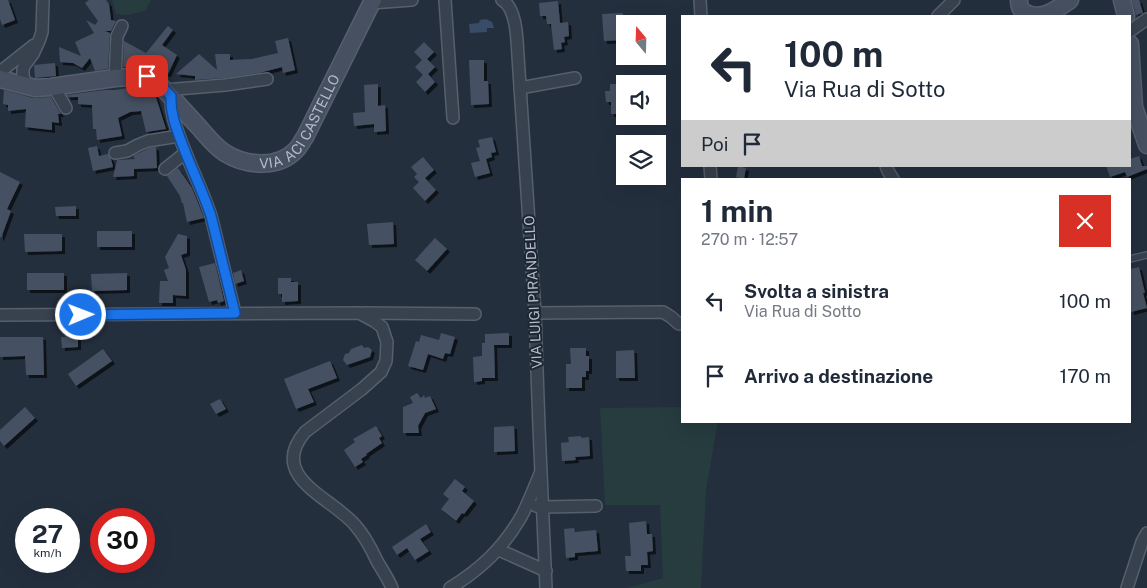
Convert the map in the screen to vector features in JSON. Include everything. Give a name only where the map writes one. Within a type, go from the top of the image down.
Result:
[{"type":"street","points":[[27,86],[23,70],[33,54],[42,32],[42,0]]},
{"type":"street","points":[[372,1],[412,0]]},
{"type":"street","points":[[445,0],[454,118]]},
{"type":"street","name":"VIA LUIGI PIRANDELLO","points":[[502,0],[506,2],[511,10],[515,24],[520,88],[535,313],[546,588]]},
{"type":"street","points":[[700,0],[701,15]]},
{"type":"street","points":[[939,15],[954,0]]},
{"type":"street","points":[[1019,0],[1019,5],[1023,12],[1029,15]]},
{"type":"street","points":[[1042,15],[1049,13],[1070,0]]},
{"type":"street","points":[[1122,0],[1126,15]]},
{"type":"street","name":"VIA ACI CASTELLO","points":[[0,79],[35,88],[147,76],[153,78],[168,93],[224,153],[247,162],[270,164],[280,161],[296,150],[305,137],[372,1]]},
{"type":"street","points":[[1131,30],[1147,19]]},
{"type":"street","points":[[115,78],[117,36],[122,26]]},
{"type":"street","points":[[0,72],[39,41]]},
{"type":"street","points":[[1131,60],[1134,107],[1147,144]]},
{"type":"street","points":[[520,88],[575,78]]},
{"type":"street","points":[[235,313],[211,216],[174,124],[168,93],[267,79]]},
{"type":"street","points":[[54,86],[66,108]]},
{"type":"street","points":[[115,153],[126,152],[148,142],[179,136]]},
{"type":"street","points":[[165,169],[186,153]]},
{"type":"street","points":[[886,167],[892,178]]},
{"type":"street","points":[[535,313],[663,312],[679,324]]},
{"type":"street","points":[[0,315],[235,313],[475,314]]},
{"type":"street","points":[[359,313],[382,328],[387,342],[386,361],[381,372],[298,440],[294,452],[294,463],[305,484],[355,524],[366,540],[392,588]]},
{"type":"street","points":[[450,588],[465,579],[499,550],[521,517],[541,472]]},
{"type":"street","points":[[526,504],[542,507],[596,506]]},
{"type":"street","points":[[1127,588],[1147,532]]},
{"type":"street","points":[[499,550],[546,571]]},
{"type":"lane","points":[[1131,259],[1147,255]]},
{"type":"green space","points":[[112,0],[151,0],[145,11],[128,15],[116,14]]},
{"type":"green space","points":[[681,407],[681,423],[718,423],[706,490],[701,588],[627,588],[663,578],[660,505],[605,505],[600,408]]},
{"type":"water","points":[[486,19],[492,22],[494,28],[487,28],[487,32],[470,33],[469,24],[479,23],[480,20]]},
{"type":"building","points":[[0,0],[8,0],[15,20],[2,25],[0,19]]},
{"type":"building","points":[[89,0],[106,0],[109,4],[111,20],[116,21],[111,31],[105,31],[110,33],[108,69],[95,71],[90,58],[82,68],[73,63],[60,62],[59,47],[81,56],[75,42],[94,33],[86,20],[95,25],[98,21],[85,3]]},
{"type":"building","points":[[1132,0],[1139,0],[1143,13],[1136,15]]},
{"type":"building","points":[[558,1],[560,23],[568,22],[569,36],[564,37],[565,42],[561,43],[562,49],[554,50],[551,24],[547,24],[546,16],[540,16],[539,3]]},
{"type":"building","points":[[623,13],[623,15],[616,15],[616,40],[604,41],[602,14]]},
{"type":"building","points":[[168,26],[173,30],[162,45],[177,55],[168,74],[162,73],[150,66],[135,65],[136,67],[123,67],[124,41],[146,53]]},
{"type":"building","points":[[288,38],[295,70],[283,73],[282,67],[259,73],[195,80],[195,76],[176,74],[199,54],[217,70],[215,54],[230,54],[230,60],[252,59],[278,53],[275,41]]},
{"type":"building","points":[[424,42],[434,52],[427,59],[435,67],[428,74],[435,82],[425,92],[416,82],[423,75],[415,67],[422,60],[414,52]]},
{"type":"building","points":[[469,60],[484,60],[484,81],[488,81],[489,104],[471,105]]},
{"type":"building","points":[[55,63],[56,76],[35,78],[34,65]]},
{"type":"building","points":[[378,84],[378,106],[385,105],[386,131],[374,132],[374,124],[354,126],[353,113],[365,112],[364,85]]},
{"type":"building","points":[[610,84],[616,84],[616,114],[611,114],[611,102],[606,102],[605,91],[610,91]]},
{"type":"building","points":[[141,86],[143,95],[153,92],[155,94],[166,129],[146,132],[141,111],[130,112],[118,118],[122,136],[97,140],[96,129],[93,129],[92,105],[78,104],[78,97],[68,97],[67,95],[115,90]]},
{"type":"building","points":[[4,90],[33,98],[51,97],[61,114],[58,114],[59,123],[52,122],[52,130],[25,127],[26,109],[8,111],[8,105],[3,104]]},
{"type":"building","points":[[492,137],[496,152],[491,153],[492,157],[486,159],[490,173],[475,177],[471,163],[480,161],[476,148],[480,147],[478,140]]},
{"type":"building","points":[[97,146],[99,156],[108,154],[113,167],[93,171],[88,148]]},
{"type":"building","points":[[156,147],[157,168],[134,169],[134,176],[113,177],[117,160],[135,159],[133,156]]},
{"type":"building","points":[[1139,156],[1142,166],[1147,166],[1147,169],[1127,177],[1125,172],[1110,177],[1106,167],[1131,167],[1131,159]]},
{"type":"building","points":[[423,157],[434,170],[425,178],[436,190],[425,201],[413,188],[419,182],[414,177],[417,174],[411,167]]},
{"type":"building","points":[[738,167],[746,168],[744,178],[736,177]]},
{"type":"building","points":[[178,168],[192,188],[204,218],[187,222],[180,196],[167,176]]},
{"type":"building","points":[[0,172],[20,182],[7,209],[11,211],[1,238],[0,237]]},
{"type":"building","points":[[76,206],[76,216],[56,216],[55,207]]},
{"type":"building","points":[[393,222],[394,244],[369,245],[367,224]]},
{"type":"building","points":[[97,231],[132,231],[132,247],[97,247]]},
{"type":"building","points":[[24,234],[62,234],[62,251],[25,252]]},
{"type":"building","points":[[178,234],[187,236],[187,253],[181,255],[186,270],[186,296],[173,295],[173,303],[159,303],[160,281],[168,281],[164,270],[169,268],[165,257]]},
{"type":"building","points":[[435,238],[447,249],[427,271],[415,260]]},
{"type":"building","points":[[215,263],[224,301],[218,303],[217,300],[209,302],[199,267]]},
{"type":"building","points":[[1139,267],[1147,308],[1131,312],[1131,269]]},
{"type":"building","points":[[241,270],[244,281],[235,284],[233,273]]},
{"type":"building","points":[[27,273],[64,273],[64,290],[27,290]]},
{"type":"building","points":[[127,273],[127,290],[92,291],[91,274]]},
{"type":"building","points":[[278,278],[291,278],[291,282],[298,282],[298,301],[282,302],[282,294],[278,294]]},
{"type":"building","points":[[441,333],[455,337],[450,354],[445,353],[443,359],[428,354],[423,370],[408,366],[416,341],[419,342],[421,335],[439,340]]},
{"type":"building","points":[[509,333],[509,345],[494,345],[495,378],[482,378],[482,381],[474,382],[473,357],[482,356],[482,343],[485,343],[485,334]]},
{"type":"building","points":[[78,336],[78,347],[62,348],[61,337]]},
{"type":"building","points":[[0,337],[43,337],[44,375],[26,375],[25,356],[0,357]]},
{"type":"building","points":[[362,345],[364,348],[368,347],[372,350],[370,357],[347,365],[343,360],[345,354],[349,353],[351,349]]},
{"type":"building","points":[[570,348],[586,348],[586,356],[589,356],[589,371],[586,371],[586,377],[582,377],[582,388],[566,388],[566,364],[571,364]]},
{"type":"building","points":[[103,349],[112,361],[76,386],[68,374]]},
{"type":"building","points":[[634,350],[635,378],[616,378],[616,351]]},
{"type":"building","points":[[330,361],[337,378],[308,389],[314,402],[296,409],[284,379]]},
{"type":"building","points":[[417,393],[421,398],[424,395],[425,398],[430,396],[436,409],[425,413],[418,426],[419,433],[403,433],[403,407],[413,403],[410,397]]},
{"type":"building","points":[[220,399],[226,409],[216,414],[210,404]]},
{"type":"building","points":[[25,407],[35,418],[4,446],[0,441],[0,430]]},
{"type":"building","points":[[376,426],[382,436],[379,438],[382,443],[366,454],[361,459],[363,462],[355,467],[344,450],[355,442],[353,439]]},
{"type":"building","points":[[514,426],[515,451],[494,452],[494,427]]},
{"type":"building","points":[[581,436],[581,438],[589,437],[590,456],[575,457],[576,460],[562,461],[561,443],[569,442],[568,437]]},
{"type":"building","points":[[455,479],[465,487],[462,491],[474,501],[456,521],[441,509],[449,499],[443,494]]},
{"type":"building","points":[[646,521],[647,534],[652,534],[653,551],[647,552],[648,565],[641,565],[641,571],[626,571],[625,556],[631,556],[629,523]]},
{"type":"building","points":[[426,524],[431,532],[420,539],[429,551],[415,560],[407,548],[397,555],[392,547]]},
{"type":"building","points":[[574,528],[575,532],[596,530],[598,551],[575,553],[575,557],[566,558],[564,529]]},
{"type":"route","points":[[81,315],[235,313],[211,216],[174,124],[170,107],[171,96],[153,78],[147,76]]}]
